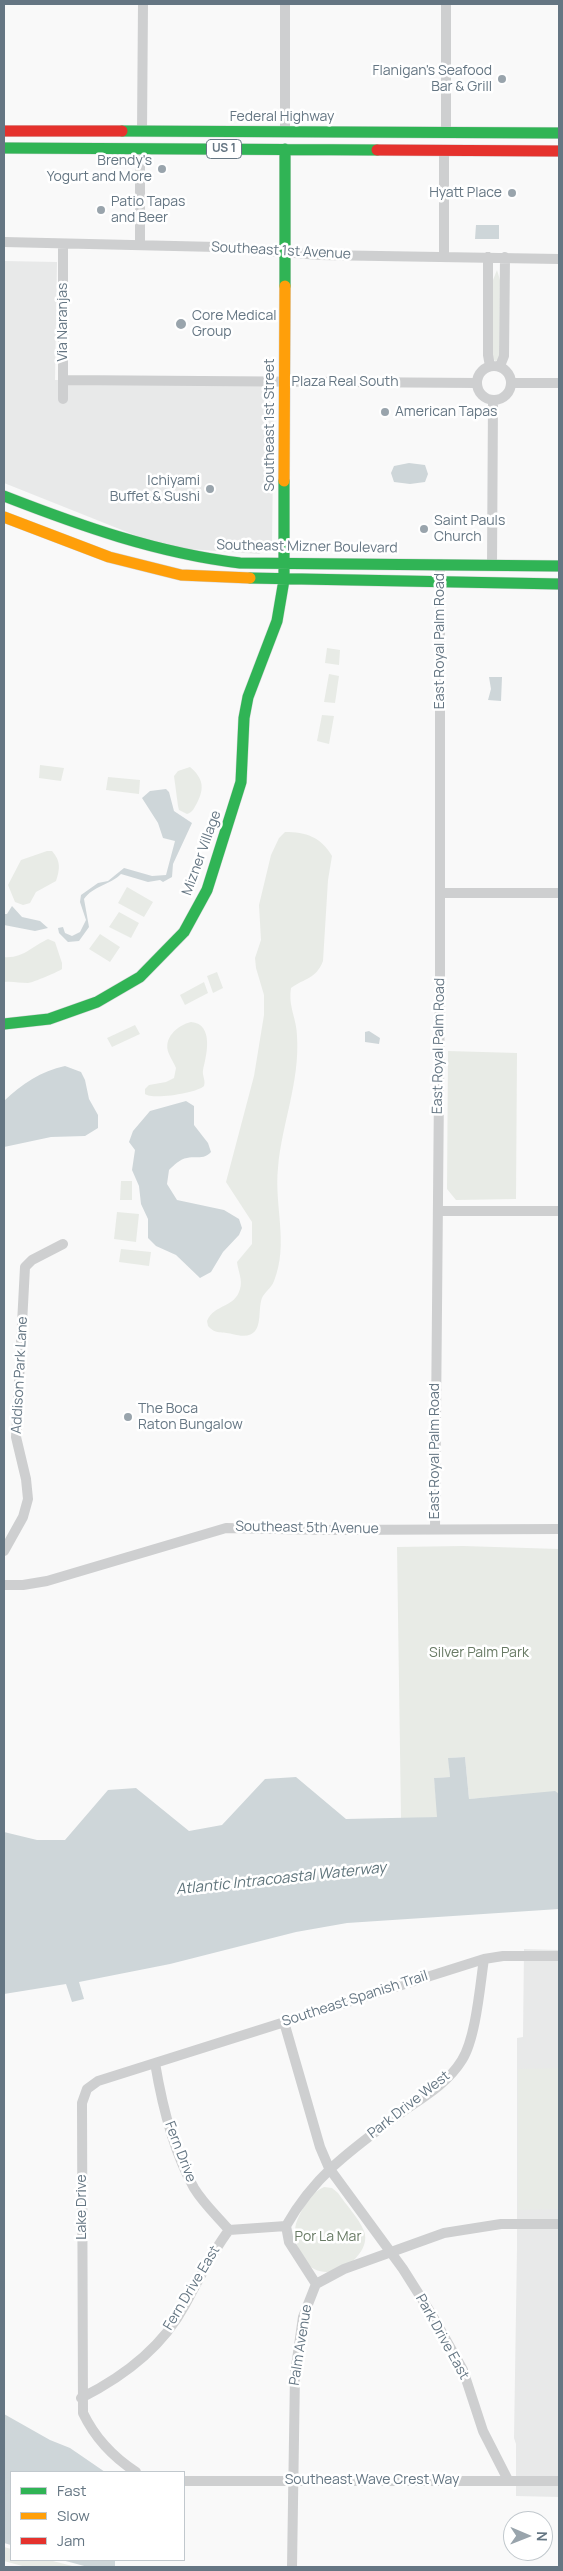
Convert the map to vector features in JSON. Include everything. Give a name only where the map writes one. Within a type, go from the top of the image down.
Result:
[{"type":"main road","name":"Federal Highway","points":[[4,131],[559,133]]},
{"type":"main road","points":[[252,149],[284,132]]},
{"type":"main road","points":[[285,149],[295,140],[317,132]]},
{"type":"main road","name":"US 1","points":[[4,148],[559,151]]},
{"type":"main road","name":"Southeast 1st Street","points":[[284,580],[285,149]]},
{"type":"main road","name":"Southeast Mizner Boulevard","points":[[4,496],[115,538],[183,556],[240,563],[559,566]]},
{"type":"main road","points":[[4,517],[108,557],[180,575],[284,580],[559,584]]},
{"type":"main road","name":"Mizner Village","points":[[4,1024],[49,1019],[97,1002],[140,977],[184,932],[206,890],[242,782],[244,718],[248,697],[277,621],[284,580]]},
{"type":"street","points":[[142,4],[142,131]]},
{"type":"street","points":[[284,132],[285,4]]},
{"type":"street","points":[[446,4],[446,133]]},
{"type":"street","points":[[140,149],[140,245]]},
{"type":"street","points":[[444,150],[444,256]]},
{"type":"street","name":"Southeast 1st Avenue","points":[[4,242],[217,247],[320,255],[559,258]]},
{"type":"street","name":"Via Naranjas","points":[[63,244],[63,399]]},
{"type":"street","points":[[488,256],[488,355],[495,366],[508,373],[511,383],[504,397],[493,400],[480,392],[477,383],[480,372],[495,366],[504,356],[505,257]]},
{"type":"street","name":"Plaza Real South","points":[[63,380],[477,383]]},
{"type":"street","points":[[511,383],[559,383]]},
{"type":"street","points":[[492,565],[493,400]]},
{"type":"street","name":"East Royal Palm Road","points":[[435,1528],[440,893],[440,564]]},
{"type":"street","points":[[440,893],[559,893]]},
{"type":"street","points":[[438,1211],[559,1211]]},
{"type":"street","name":"Addison Park Lane","points":[[4,1551],[23,1517],[28,1499],[26,1479],[16,1437],[25,1267],[32,1260],[63,1244]]},
{"type":"street","name":"Southeast 5th Avenue","points":[[4,1585],[23,1585],[46,1581],[226,1528],[327,1530],[435,1528],[559,1529]]},
{"type":"street","name":"Southeast Spanish Trail","points":[[155,2063],[484,1959],[559,1956]]},
{"type":"street","name":"Park Drive West","points":[[286,2226],[294,2212],[329,2168],[447,2080],[463,2058],[471,2032],[484,1959]]},
{"type":"street","points":[[284,2022],[320,2147],[329,2168],[390,2254]]},
{"type":"street","name":"Fern Drive","points":[[155,2063],[165,2111],[194,2188],[229,2230]]},
{"type":"street","name":"Lake Drive","points":[[81,2398],[82,2103],[86,2089],[98,2081],[155,2063]]},
{"type":"street","points":[[229,2230],[286,2226],[289,2242],[316,2284],[344,2269],[459,2229],[501,2224],[559,2224]]},
{"type":"street","name":"Fern Drive East","points":[[81,2398],[111,2383],[157,2344],[184,2306],[197,2277],[229,2230]]},
{"type":"street","name":"Park Drive East","points":[[390,2254],[403,2269],[428,2308],[463,2370],[483,2431],[508,2480]]},
{"type":"street","name":"Palm Avenue","points":[[292,2567],[295,2374],[303,2317],[308,2299],[316,2284]]},
{"type":"street","points":[[81,2398],[83,2413],[91,2430],[110,2452],[135,2471]]},
{"type":"street","name":"Southeast Wave Crest Way","points":[[185,2481],[559,2481]]},
{"type":"shaded area","points":[[4,261],[57,262],[55,380],[274,382],[272,543],[268,549],[259,554],[188,549],[137,536],[4,483]]},
{"type":"shaded area","points":[[524,1949],[559,1950],[559,2497],[516,2496],[516,2444],[514,2438],[517,2248],[517,2038],[523,2037]]},
{"type":"green space","points":[[497,270],[500,280],[499,356],[498,360],[495,361],[493,358],[493,280]]},
{"type":"green space","points":[[327,648],[340,650],[339,665],[325,663]]},
{"type":"green space","points":[[329,674],[339,676],[335,703],[324,702]]},
{"type":"green space","points":[[322,715],[334,716],[329,744],[317,741]]},
{"type":"green space","points":[[40,765],[64,768],[61,781],[39,778]]},
{"type":"green space","points":[[190,767],[198,775],[202,788],[200,798],[195,807],[187,814],[179,810],[174,776],[178,771]]},
{"type":"green space","points":[[108,777],[140,780],[139,794],[106,790]]},
{"type":"green space","points":[[285,832],[300,833],[318,840],[332,856],[328,880],[323,961],[313,975],[291,988],[290,995],[297,1030],[297,1053],[296,1070],[278,1168],[277,1182],[281,1239],[278,1267],[273,1283],[263,1296],[256,1330],[244,1336],[214,1331],[208,1326],[207,1321],[214,1312],[234,1300],[237,1295],[241,1282],[237,1262],[252,1244],[252,1222],[226,1182],[254,1076],[264,1015],[264,995],[255,958],[261,940],[259,905],[271,855],[279,838]]},
{"type":"green space","points":[[52,851],[58,862],[59,869],[56,881],[36,892],[30,903],[23,905],[15,902],[8,885],[21,860]]},
{"type":"green space","points":[[127,887],[153,902],[144,917],[118,903]]},
{"type":"green space","points":[[119,912],[139,923],[131,938],[109,927]]},
{"type":"green space","points":[[100,934],[120,947],[110,962],[89,949]]},
{"type":"green space","points":[[48,939],[55,942],[62,963],[62,969],[28,983],[4,982],[4,957],[22,954]]},
{"type":"green space","points":[[217,972],[223,988],[213,993],[207,976]]},
{"type":"green space","points":[[204,982],[208,993],[185,1005],[180,995]]},
{"type":"green space","points":[[191,1022],[199,1024],[206,1035],[207,1050],[203,1072],[204,1086],[200,1089],[175,1095],[150,1096],[145,1094],[145,1089],[149,1085],[166,1082],[174,1078],[176,1068],[167,1048],[169,1038],[176,1029]]},
{"type":"green space","points":[[135,1025],[140,1034],[112,1047],[107,1038]]},
{"type":"green space","points":[[448,1051],[517,1053],[516,1199],[456,1200],[447,1189]]},
{"type":"green space","points":[[121,1181],[132,1181],[132,1200],[120,1200]]},
{"type":"green space","points":[[117,1212],[139,1214],[136,1242],[114,1239]]},
{"type":"green space","points":[[121,1249],[151,1252],[149,1266],[119,1262]]},
{"type":"green space","name":"Silver Palm Park","points":[[463,1546],[559,1549],[559,1794],[554,1792],[469,1799],[465,1757],[449,1758],[450,1777],[434,1778],[438,1817],[401,1819],[397,1547]]},
{"type":"green space","points":[[559,2068],[559,2209],[518,2210],[518,2069]]},
{"type":"green space","name":"Por La Mar","points":[[324,2187],[332,2188],[338,2193],[359,2221],[364,2231],[365,2242],[352,2262],[341,2269],[328,2272],[316,2270],[305,2261],[297,2245],[295,2234],[297,2220],[306,2203],[312,2195]]},
{"type":"green space","points":[[4,2547],[10,2549],[10,2561],[53,2561],[76,2567],[26,2567],[4,2561]]},
{"type":"water","points":[[476,225],[499,225],[499,239],[475,239]]},
{"type":"water","points":[[409,463],[425,465],[428,474],[425,482],[410,484],[394,482],[391,473],[394,466]]},
{"type":"water","points":[[489,677],[502,677],[501,701],[488,700],[491,689]]},
{"type":"water","points":[[166,789],[169,792],[174,811],[192,823],[173,864],[172,877],[163,882],[160,880],[148,882],[121,874],[92,891],[84,899],[89,927],[79,941],[68,942],[59,933],[58,928],[63,927],[65,933],[72,936],[80,932],[86,920],[80,902],[81,895],[98,883],[108,881],[124,868],[152,876],[166,875],[175,841],[163,838],[158,823],[142,798],[150,791]]},
{"type":"water","points":[[12,906],[22,917],[40,921],[48,928],[35,931],[4,925],[4,914],[7,914]]},
{"type":"water","points":[[369,1031],[380,1038],[379,1044],[365,1042],[365,1032]]},
{"type":"water","points":[[65,1066],[81,1072],[85,1080],[89,1099],[98,1115],[98,1128],[85,1136],[51,1137],[4,1147],[4,1101],[32,1079],[48,1071]]},
{"type":"water","points":[[186,1101],[194,1106],[194,1125],[208,1143],[211,1152],[206,1156],[187,1158],[177,1162],[169,1170],[167,1184],[177,1200],[224,1210],[239,1219],[242,1228],[239,1235],[223,1252],[211,1272],[200,1278],[176,1255],[156,1246],[148,1238],[148,1219],[141,1204],[139,1186],[132,1170],[135,1150],[129,1142],[133,1131],[150,1111]]},
{"type":"water","name":"Atlantic Intracoastal Waterway","points":[[465,1757],[469,1799],[555,1791],[559,1794],[559,1909],[347,1923],[296,1932],[170,1964],[79,1982],[84,1999],[72,2002],[66,1984],[4,1994],[4,1832],[37,1840],[65,1840],[108,1790],[136,1788],[189,1831],[222,1825],[265,1779],[296,1777],[346,1819],[437,1817],[434,1778],[450,1777],[448,1758]]},
{"type":"water","points":[[4,2414],[50,2440],[70,2448],[104,2471],[10,2471],[10,2545],[4,2543]]},
{"type":"water","points":[[66,2561],[115,2561],[115,2567],[88,2567]]},
{"type":"traffic: fast","points":[[122,131],[559,133]]},
{"type":"traffic: fast","points":[[4,148],[377,150]]},
{"type":"traffic: fast","points":[[285,149],[285,286]]},
{"type":"traffic: fast","points":[[4,1024],[49,1019],[97,1002],[140,977],[184,932],[207,890],[241,782],[244,718],[248,697],[277,621],[284,580],[284,481]]},
{"type":"traffic: fast","points":[[4,496],[120,537],[179,553],[240,563],[559,566]]},
{"type":"traffic: fast","points":[[250,578],[559,584]]},
{"type":"traffic: slow","points":[[284,481],[285,286]]},
{"type":"traffic: slow","points":[[4,517],[109,557],[181,575],[250,578]]},
{"type":"traffic: jam","points":[[4,131],[122,131]]},
{"type":"traffic: jam","points":[[377,150],[559,151]]},
{"type":"place","name":"Flanigan's Seafood Bar & Grill","points":[[502,79]]},
{"type":"place","name":"Brendy's Yogurt and More","points":[[162,169]]},
{"type":"place","name":"Hyatt Place","points":[[512,193]]},
{"type":"place","name":"Patio Tapas and Beer","points":[[101,210]]},
{"type":"place","name":"Core Medical Group","points":[[181,324]]},
{"type":"place","name":"American Tapas","points":[[385,412]]},
{"type":"place","name":"Ichiyami Buffet & Sushi","points":[[210,489]]},
{"type":"place","name":"Saint Pauls Church","points":[[424,529]]},
{"type":"place","name":"The Boca Raton Bungalow","points":[[128,1417]]}]
